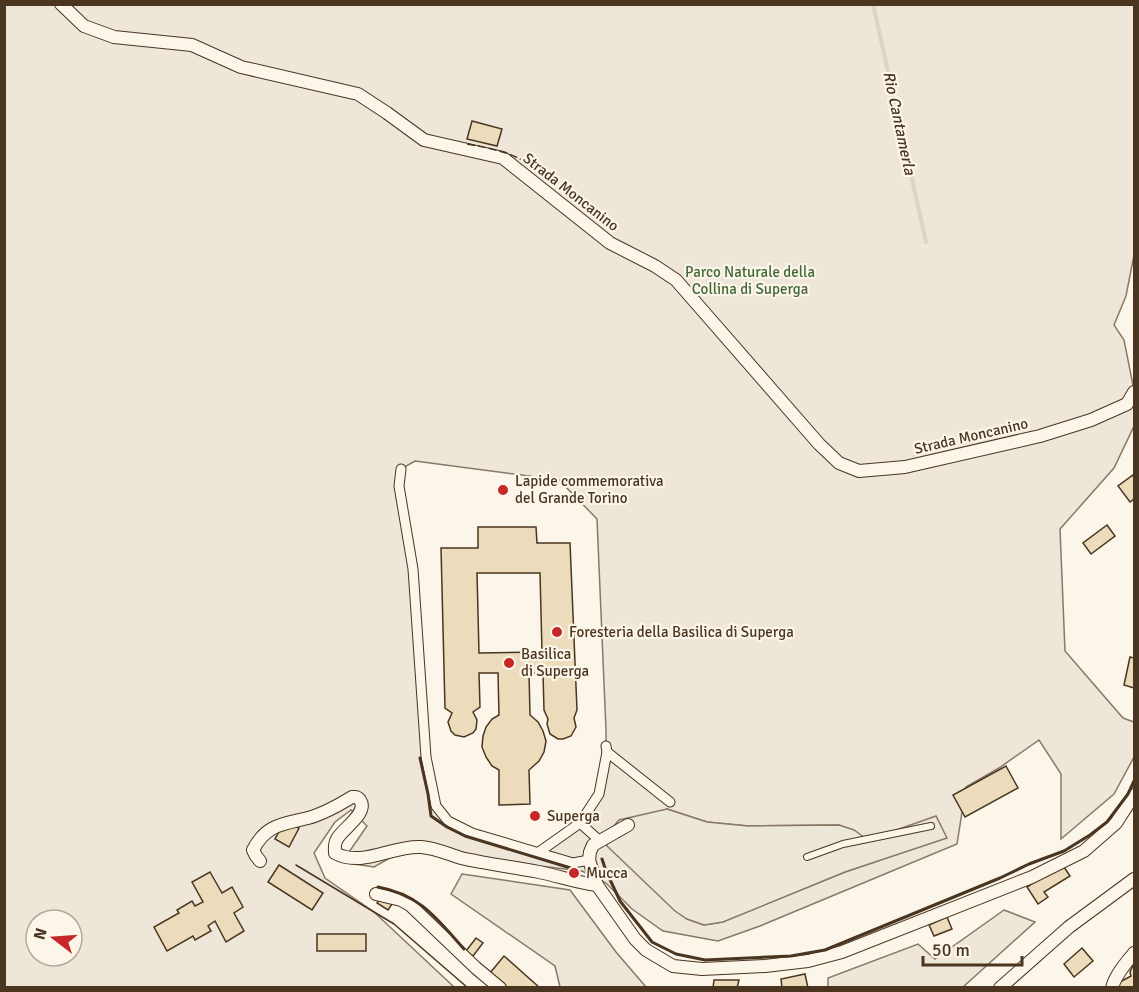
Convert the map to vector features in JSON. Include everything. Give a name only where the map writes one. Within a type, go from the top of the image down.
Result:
[{"type":"street","name":"Strada Moncanino","points":[[61,4],[84,26],[114,37],[192,45],[241,67],[358,94],[424,140],[503,158],[610,243],[655,266],[676,280],[819,444],[839,463],[859,471],[905,466],[1040,436],[1091,420],[1127,404],[1134,392]]},
{"type":"street","points":[[401,469],[399,486],[413,569],[426,757],[436,806],[448,821],[472,833],[576,863],[590,860]]},
{"type":"street","points":[[539,852],[580,823],[599,794],[606,749],[670,802]]},
{"type":"street","points":[[628,825],[593,845],[590,860],[597,885],[635,939],[646,950],[673,966],[702,969],[765,966],[808,961],[842,952],[1032,877],[1084,850],[1116,823],[1134,795]]},
{"type":"street","points":[[260,861],[253,850],[258,840],[279,824],[309,818],[356,797],[361,801],[360,813],[336,840],[334,846],[335,853],[341,856],[354,858],[404,848],[427,848],[470,860],[597,885]]},
{"type":"street","points":[[580,823],[600,841]]},
{"type":"street","points":[[1000,987],[1070,927],[1134,879]]},
{"type":"street","points":[[376,894],[401,900],[410,905],[500,987]]},
{"type":"street","points":[[1112,987],[1117,975],[1134,953]]},
{"type":"lane","points":[[807,857],[843,844],[931,826]]},
{"type":"green space","name":"Parco Naturale della Collina di Superga","points":[[5,5],[1134,5],[1134,255],[1126,296],[1114,325],[1124,340],[1134,390],[1134,426],[1114,468],[1060,529],[1065,651],[1123,718],[1134,722],[1134,757],[1114,794],[1061,839],[1061,774],[1039,740],[999,768],[966,787],[957,844],[760,926],[718,941],[663,931],[632,909],[606,883],[582,871],[404,850],[374,867],[348,863],[349,852],[367,826],[351,810],[335,822],[314,853],[325,878],[374,912],[454,987],[5,988]],"holes":[[[415,461],[559,480],[597,519],[606,746],[599,794],[580,823],[539,852],[448,821],[432,789],[413,569],[401,469]],[[667,809],[707,822],[748,826],[839,825],[868,840],[947,837],[845,872],[722,922],[704,925],[687,919]]]},
{"type":"green space","points":[[462,874],[570,890],[616,952],[646,987],[560,987],[555,966],[451,894]]},
{"type":"green space","points":[[1004,910],[1035,922],[963,987],[828,987],[828,978],[918,944],[935,959]]},
{"type":"shaded area","points":[[667,809],[707,822],[748,826],[839,825],[854,830],[868,840],[936,816],[947,838],[845,872],[723,922],[704,925],[687,919],[675,911],[607,846],[607,834],[619,820]]},
{"type":"building","points":[[472,121],[502,129],[497,146],[467,139]]},
{"type":"building","points":[[1133,475],[1134,499],[1130,502],[1118,486]]},
{"type":"building","points":[[1107,525],[1115,536],[1091,554],[1083,543]]},
{"type":"building","name":"Basilica di Superga","points":[[478,527],[536,527],[537,543],[570,543],[576,727],[571,736],[563,739],[550,734],[544,710],[543,674],[529,673],[530,715],[538,722],[546,741],[539,761],[529,770],[530,804],[499,805],[499,770],[492,766],[482,747],[486,727],[492,719],[499,715],[498,673],[479,673],[480,707],[473,712],[477,720],[473,733],[464,737],[455,735],[448,722],[452,713],[445,708],[441,548],[478,548]],"holes":[[[477,573],[540,573],[542,652],[479,653]]]},
{"type":"building","points":[[1130,657],[1134,658],[1134,688],[1124,685]]},
{"type":"building","points":[[1006,766],[1018,788],[965,817],[953,795]]},
{"type":"building","points":[[293,825],[299,828],[289,847],[275,839],[281,828]]},
{"type":"building","points":[[1062,864],[1070,876],[1044,892],[1048,897],[1038,904],[1027,887]]},
{"type":"building","points":[[279,865],[323,893],[312,910],[268,882]]},
{"type":"building","points":[[210,872],[222,893],[232,887],[243,907],[234,913],[244,931],[226,942],[215,921],[208,926],[211,931],[195,940],[193,936],[167,951],[154,927],[179,913],[177,910],[192,901],[195,906],[203,902],[192,882]]},
{"type":"building","points":[[381,897],[392,904],[388,910],[377,903]]},
{"type":"building","points":[[947,917],[952,929],[934,936],[929,925]]},
{"type":"building","points":[[317,934],[366,934],[366,951],[317,951]]},
{"type":"building","points":[[476,938],[483,943],[473,956],[466,951]]},
{"type":"building","points":[[1082,948],[1093,961],[1074,977],[1064,964]]},
{"type":"building","points":[[504,956],[540,988],[507,988],[490,973]]},
{"type":"building","points":[[1134,963],[1134,988],[1115,988],[1114,985],[1131,976],[1130,972]]},
{"type":"building","points":[[805,974],[808,988],[782,988],[781,979]]},
{"type":"building","points":[[714,980],[739,980],[737,988],[713,988]]},
{"type":"waterway","name":"Rio Cantamerla","points":[[873,4],[926,242]]},
{"type":"tram line","points":[[296,865],[394,924],[468,988]]},
{"type":"fence","points":[[467,144],[513,156],[538,171]]},
{"type":"wall","points":[[420,758],[431,816],[465,836],[574,869]]},
{"type":"wall","points":[[602,859],[620,901],[652,942],[676,954],[705,960],[791,956],[825,950],[1064,851],[1107,822],[1128,794],[1134,781]]},
{"type":"wall","points":[[378,887],[417,902],[436,918],[464,949]]},
{"type":"place","name":"Lapide commemorativa del Grande Torino","points":[[503,490]]},
{"type":"place","name":"Foresteria della Basilica di Superga","points":[[557,632]]},
{"type":"place","name":"Basilica di Superga","points":[[509,663]]},
{"type":"place","name":"Superga","points":[[535,816]]},
{"type":"place","name":"Mucca","points":[[574,873]]}]
